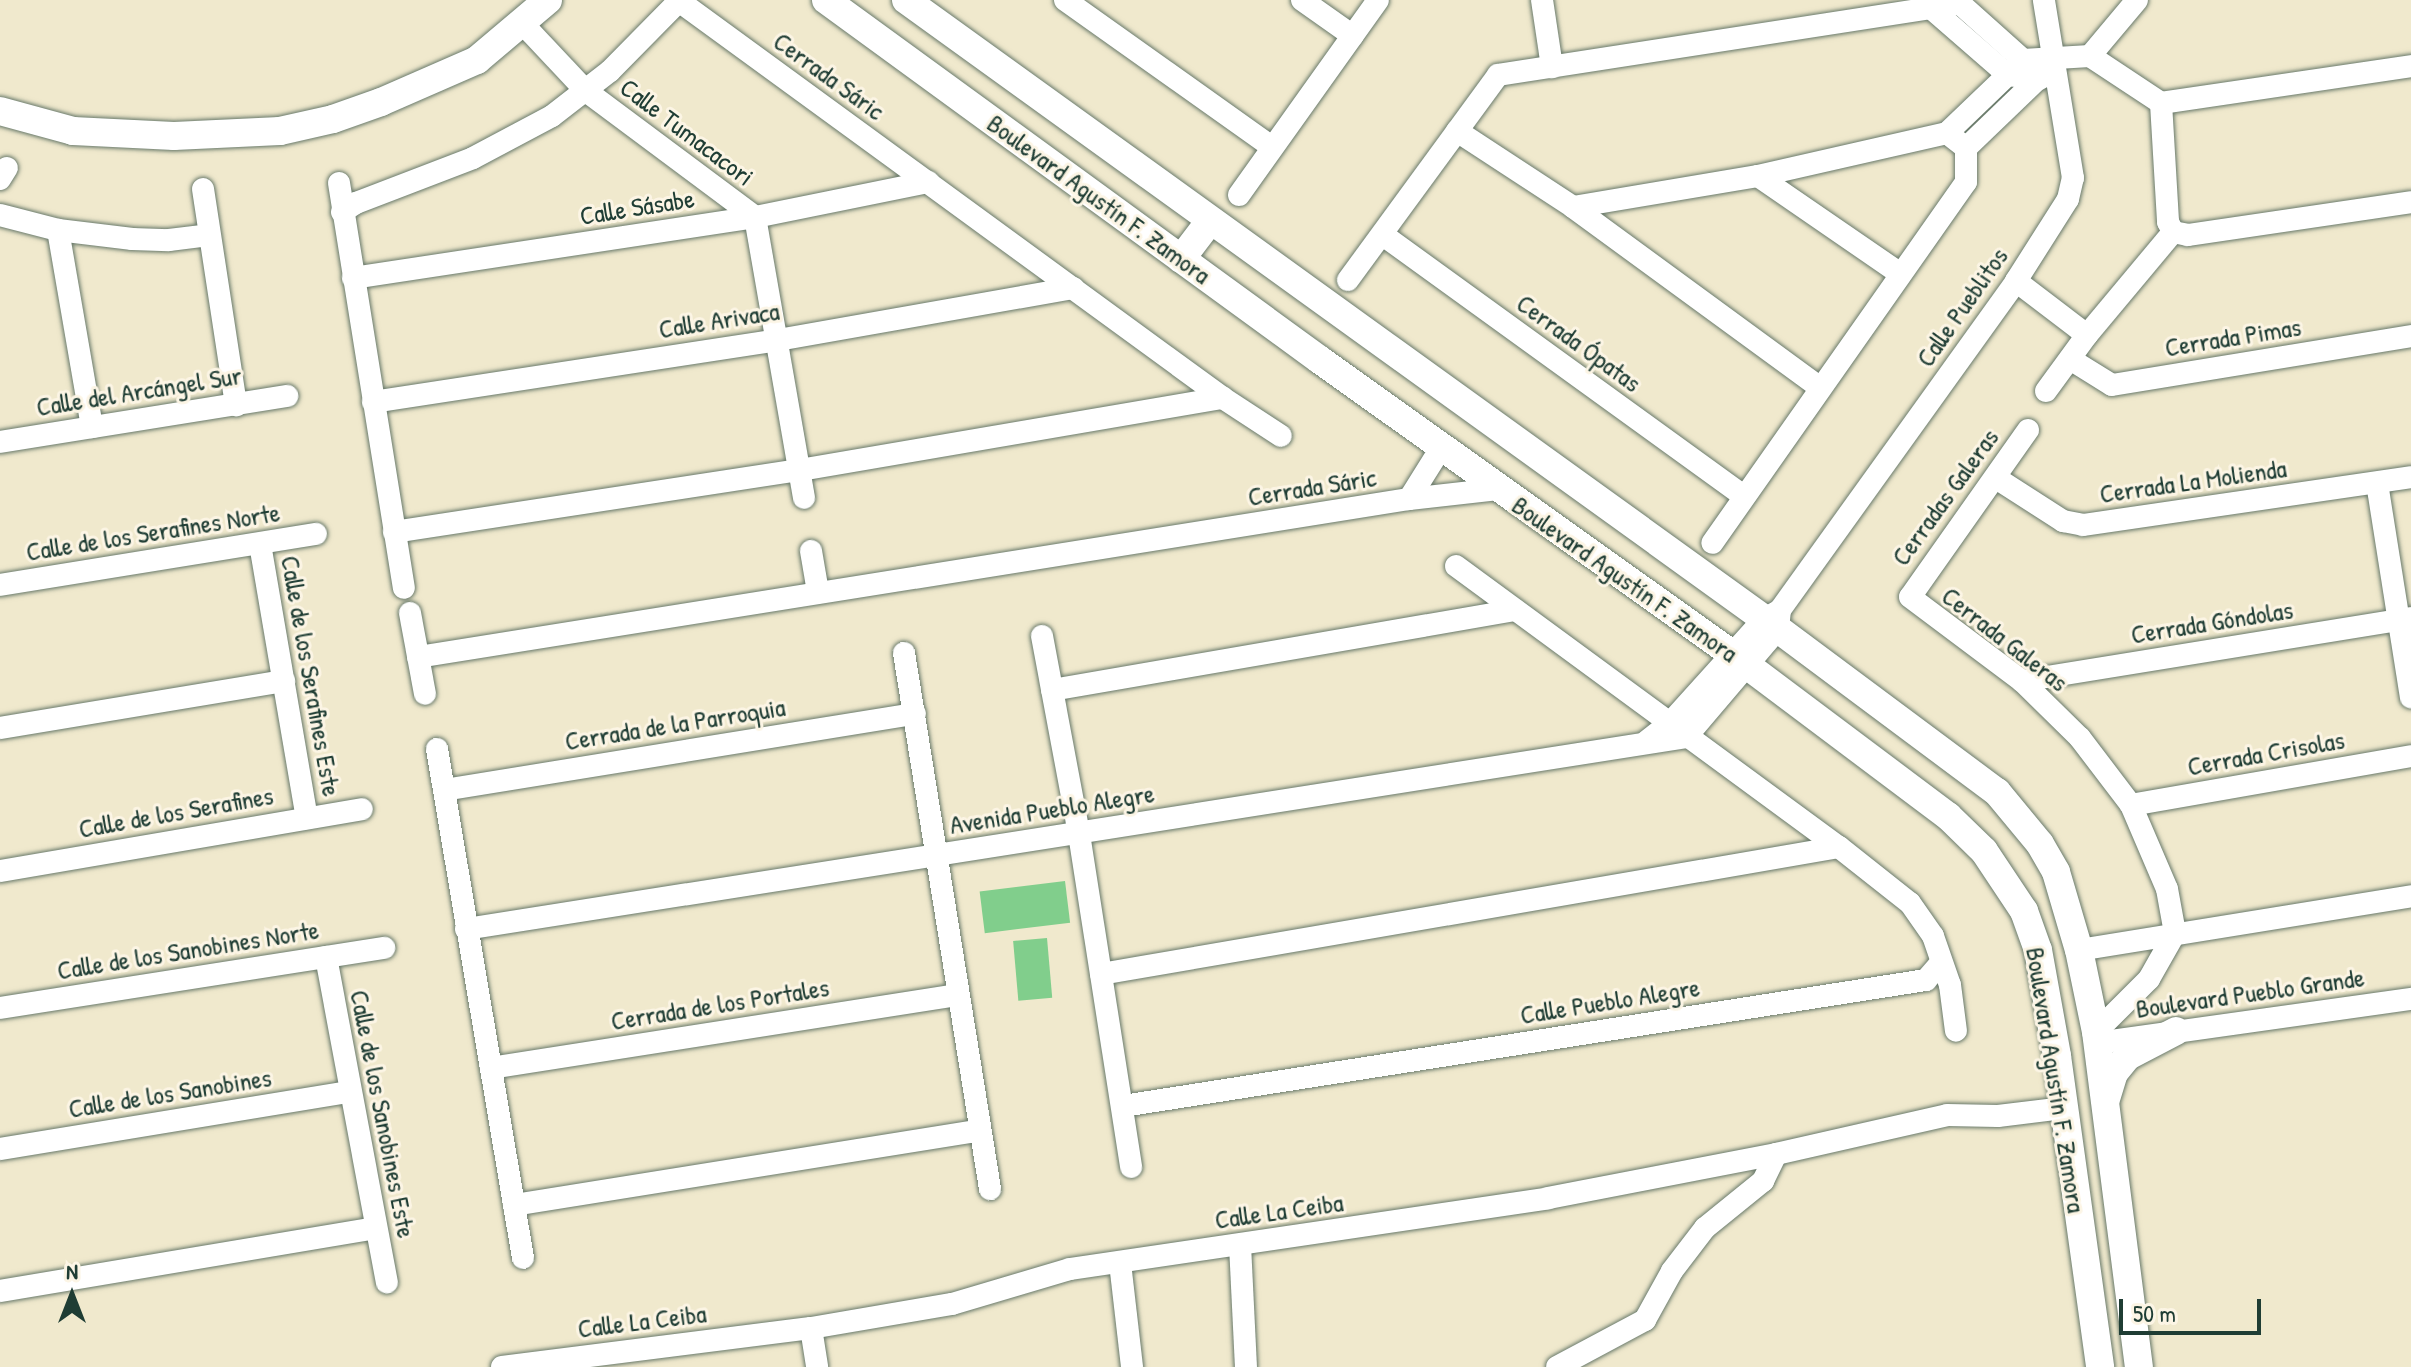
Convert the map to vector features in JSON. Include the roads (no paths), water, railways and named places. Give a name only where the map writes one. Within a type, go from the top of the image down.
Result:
[{"type":"street","points":[[0,111],[73,131],[200,136],[280,131],[333,119],[381,102],[477,60],[548,0]]},
{"type":"street","name":"Boulevard Agustín F. Zamora","points":[[826,0],[1441,448],[1740,660],[1948,816],[1984,851],[2024,911],[2038,950],[2100,1367]]},
{"type":"street","name":"Boulevard Agustín F. Zamora","points":[[906,0],[1210,221],[1774,619],[1997,792],[2040,844],[2056,872],[2079,950],[2096,1037],[2139,1367]]},
{"type":"street","points":[[1065,0],[1272,147]]},
{"type":"street","points":[[1302,0],[1353,36]]},
{"type":"street","points":[[1239,195],[1378,0]]},
{"type":"street","points":[[1542,0],[1552,67]]},
{"type":"street","name":"Calle Pueblitos","points":[[1774,619],[2016,281],[2072,190],[2072,57],[2044,0]]},
{"type":"street","points":[[2072,57],[2118,0]]},
{"type":"street","points":[[1712,543],[1899,273],[1966,182],[1966,148],[2040,79],[2072,57],[2137,0]]},
{"type":"street","name":"Cerrada Sáric","points":[[342,212],[356,203],[473,158],[552,116],[586,91],[679,1],[1223,398],[1281,436]]},
{"type":"street","points":[[1348,280],[1498,75],[1932,9],[1956,2],[2016,68]]},
{"type":"street","points":[[1932,9],[2016,68],[2040,79]]},
{"type":"street","name":"Calle Tumacacori","points":[[523,24],[586,91],[755,217],[804,498]]},
{"type":"street","points":[[1573,207],[1758,176],[1947,133],[2016,68],[2072,57],[2161,103],[2411,66]]},
{"type":"street","points":[[2161,103],[2168,222],[2173,232]]},
{"type":"street","points":[[1457,131],[1573,207],[1820,388]]},
{"type":"street","points":[[1947,133],[1966,148]]},
{"type":"street","points":[[1758,176],[1899,273]]},
{"type":"street","name":"Calle Sásabe","points":[[353,278],[755,217],[928,182]]},
{"type":"street","points":[[339,183],[404,588]]},
{"type":"street","points":[[203,189],[236,405]]},
{"type":"street","points":[[2173,232],[2188,235],[2411,202]]},
{"type":"street","points":[[0,215],[58,230],[150,240],[209,235]]},
{"type":"street","points":[[1181,259],[1210,221]]},
{"type":"street","points":[[58,230],[92,427]]},
{"type":"street","points":[[2046,391],[2087,335],[2173,232]]},
{"type":"street","name":"Cerrada Ópatas","points":[[1383,235],[1743,496]]},
{"type":"street","points":[[2016,281],[2087,335]]},
{"type":"street","name":"Calle Arivaca","points":[[373,402],[778,340],[1073,288]]},
{"type":"street","name":"Cerrada Pimas","points":[[2070,359],[2112,385],[2411,336]]},
{"type":"street","name":"Calle del Arcángel Sur","points":[[0,442],[287,396]]},
{"type":"street","points":[[394,532],[800,470],[1223,398]]},
{"type":"street","name":"Cerradas Galeras","points":[[1910,597],[2028,430]]},
{"type":"street","name":"Cerrada Sáric","points":[[1409,499],[1441,448]]},
{"type":"street","name":"Cerrada La Molienda","points":[[1996,478],[2063,521],[2083,525],[2411,477]]},
{"type":"street","points":[[2377,483],[2406,619],[2411,697]]},
{"type":"street","name":"Cerrada Sáric","points":[[418,657],[1409,499],[1498,489]]},
{"type":"street","name":"Calle de los Serafines Norte","points":[[0,585],[316,534]]},
{"type":"street","name":"Calle de los Serafines Este","points":[[260,544],[307,818]]},
{"type":"street","points":[[811,551],[818,592]]},
{"type":"street","points":[[1456,566],[1839,847],[1910,903],[1933,936],[1950,985],[1956,1031]]},
{"type":"street","name":"Cerrada Galeras","points":[[1910,597],[2022,681],[2080,738],[2131,805],[2167,889],[2175,933]]},
{"type":"street","points":[[1052,690],[1515,610]]},
{"type":"street","points":[[410,613],[425,694]]},
{"type":"street","name":"Avenida Pueblo Alegre","points":[[466,929],[1079,834],[1646,741],[1677,730],[1774,619]]},
{"type":"street","name":"Cerrada Góndolas","points":[[2022,681],[2406,619]]},
{"type":"street","points":[[1042,636],[1079,834],[1131,1167]]},
{"type":"street","points":[[904,653],[939,855],[990,1189]]},
{"type":"street","points":[[0,728],[284,681]]},
{"type":"street","name":"Cerrada de la Parroquia","points":[[444,790],[915,714]]},
{"type":"street","points":[[437,749],[523,1258]]},
{"type":"street","name":"Cerrada Crisolas","points":[[2131,805],[2411,756]]},
{"type":"street","name":"Calle de los Serafines","points":[[0,871],[362,809]]},
{"type":"street","points":[[1101,974],[1839,847]]},
{"type":"street","points":[[2079,950],[2411,896]]},
{"type":"street","points":[[2096,1037],[2149,979],[2175,933]]},
{"type":"street","name":"Calle de los Sanobines Norte","points":[[0,1008],[384,948]]},
{"type":"street","name":"Calle de los Sanobines Este","points":[[326,957],[387,1282]]},
{"type":"street","name":"Calle Pueblo Alegre","points":[[1123,1106],[1926,980],[1941,963]]},
{"type":"street","name":"Cerrada de los Portales","points":[[491,1068],[958,995]]},
{"type":"street","name":"Boulevard Pueblo Grande","points":[[2096,1037],[2176,1031],[2411,999]]},
{"type":"street","points":[[2104,1103],[2114,1073],[2128,1056],[2176,1031]]},
{"type":"street","name":"Calle de los Sanobines","points":[[0,1149],[349,1092]]},
{"type":"street","points":[[2063,1108],[2071,1108],[2080,1116],[2091,1163],[2099,1174],[2114,1179]]},
{"type":"street","name":"Calle La Ceiba","points":[[502,1367],[811,1328],[952,1304],[1070,1269],[1240,1245],[1271,1237],[1316,1235],[1548,1198],[1776,1154],[1947,1115],[1998,1116],[2063,1108]]},
{"type":"street","points":[[514,1205],[980,1130]]},
{"type":"street","points":[[1557,1367],[1645,1320],[1672,1271],[1697,1239],[1733,1202],[1763,1181],[1776,1154]]},
{"type":"street","points":[[0,1291],[375,1228]]},
{"type":"street","points":[[1240,1245],[1246,1367]]},
{"type":"street","points":[[1120,1263],[1132,1367]]},
{"type":"street","points":[[811,1328],[817,1367]]}]
